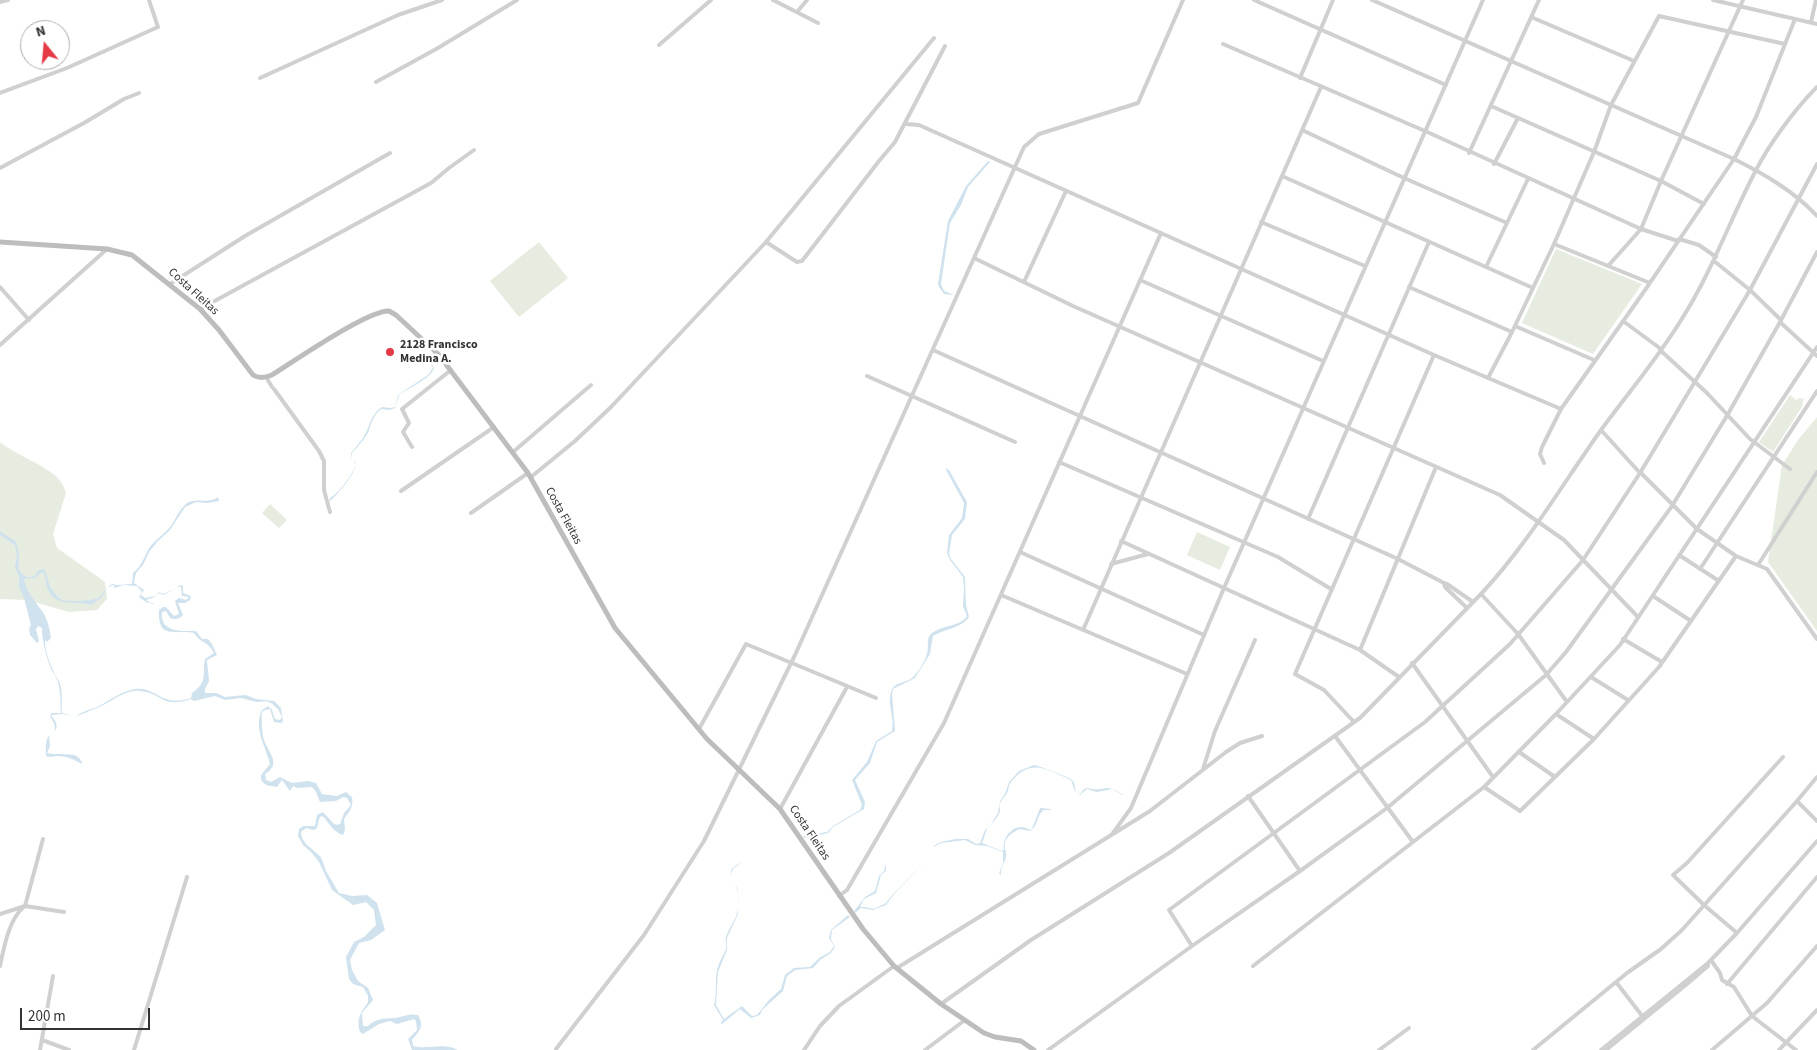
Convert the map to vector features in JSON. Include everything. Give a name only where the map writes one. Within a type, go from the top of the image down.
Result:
[{"type":"main road","name":"Costa Fleitas","points":[[0,242],[108,249],[132,255],[200,310],[219,330],[253,374],[258,377],[266,377],[374,314],[384,311],[392,312],[398,316],[439,355],[529,475],[608,619],[699,729],[780,809],[863,929],[896,967],[941,1004],[989,1035],[1022,1042],[1034,1050]]},
{"type":"street","points":[[0,2],[8,0]]},
{"type":"street","points":[[0,93],[67,68],[158,28],[149,0]]},
{"type":"street","points":[[260,78],[398,15],[442,0]]},
{"type":"street","points":[[376,82],[438,48],[517,0]]},
{"type":"street","points":[[659,45],[711,0]]},
{"type":"street","points":[[774,0],[818,22]]},
{"type":"street","points":[[798,12],[807,0]]},
{"type":"street","points":[[556,1049],[644,936],[704,842],[791,663],[1024,147],[1039,134],[1138,103],[1183,0]]},
{"type":"street","points":[[1254,0],[1446,84]]},
{"type":"street","points":[[1300,78],[1333,0]]},
{"type":"street","points":[[1372,0],[1734,159],[1756,170],[1799,198],[1817,216]]},
{"type":"street","points":[[1113,833],[1130,808],[1263,498],[1483,0]]},
{"type":"street","points":[[1469,153],[1538,0]]},
{"type":"street","points":[[1714,0],[1817,24]]},
{"type":"street","points":[[1608,266],[1641,229],[1681,135],[1743,0]]},
{"type":"street","points":[[1811,22],[1816,0]]},
{"type":"street","points":[[1488,378],[1516,326],[1554,244],[1594,152],[1611,105],[1659,16],[1785,44]]},
{"type":"street","points":[[1531,18],[1634,61]]},
{"type":"street","points":[[1544,463],[1540,454],[1542,447],[1561,409],[1734,159],[1756,117],[1795,19]]},
{"type":"street","points":[[472,513],[529,475],[575,441],[611,408],[766,242],[934,38]]},
{"type":"street","points":[[1223,44],[1641,229],[1699,245],[1750,290],[1815,354]]},
{"type":"street","points":[[766,242],[797,262],[802,262],[894,144],[945,46]]},
{"type":"street","points":[[1083,630],[1321,87]]},
{"type":"street","points":[[941,1004],[1030,940],[1117,887],[1360,718],[1468,608],[1499,574],[1539,521],[1601,430],[1661,350],[1683,317],[1715,259],[1756,170],[1786,123],[1817,87]]},
{"type":"street","points":[[0,168],[84,123],[124,99],[139,93]]},
{"type":"street","points":[[1490,106],[1661,180],[1704,204]]},
{"type":"street","points":[[1494,164],[1518,118]]},
{"type":"street","points":[[906,124],[919,125],[1434,355],[1561,409]]},
{"type":"street","points":[[1302,130],[1404,178],[1507,223]]},
{"type":"street","points":[[200,310],[431,183],[474,150]]},
{"type":"street","points":[[170,284],[245,236],[390,152]]},
{"type":"street","points":[[1192,946],[1169,910],[1425,722],[1518,634],[1583,560],[1640,473],[1750,290],[1817,164]]},
{"type":"street","points":[[1282,176],[1533,288]]},
{"type":"street","points":[[1486,267],[1528,179]]},
{"type":"street","points":[[1024,282],[1066,191]]},
{"type":"street","points":[[1262,222],[1365,266]]},
{"type":"street","points":[[839,896],[847,890],[944,723],[1160,233]]},
{"type":"street","points":[[1308,519],[1429,242]]},
{"type":"street","points":[[1554,244],[1650,283]]},
{"type":"street","points":[[0,345],[108,249]]},
{"type":"street","points":[[1048,1050],[1192,946],[1300,872],[1387,808],[1546,675],[1566,652],[1610,588],[1672,506],[1728,414],[1781,321],[1817,252]]},
{"type":"street","points":[[974,258],[1073,306],[1500,495],[1564,540],[1638,617]]},
{"type":"street","points":[[1140,280],[1323,361]]},
{"type":"street","points":[[0,287],[29,320]]},
{"type":"street","points":[[1409,287],[1512,332]]},
{"type":"street","points":[[1623,321],[1661,350],[1755,442],[1790,469]]},
{"type":"street","points":[[1516,326],[1594,360]]},
{"type":"street","points":[[1253,966],[1484,787],[1591,677],[1623,640],[1815,354],[1817,347]]},
{"type":"street","points":[[933,350],[1398,559],[1447,584],[1473,602]]},
{"type":"street","points":[[1354,722],[1324,690],[1295,674],[1392,447],[1415,401],[1434,355]]},
{"type":"street","points":[[412,447],[403,432],[409,423],[402,409],[451,370]]},
{"type":"street","points":[[867,376],[1015,442]]},
{"type":"street","points":[[266,377],[319,451],[324,461],[324,490],[330,512]]},
{"type":"street","points":[[513,452],[591,385]]},
{"type":"street","points":[[1700,569],[1817,392]]},
{"type":"street","points":[[401,491],[494,427]]},
{"type":"street","points":[[1601,430],[1640,473],[1697,529],[1736,556],[1758,564],[1769,571],[1817,639]]},
{"type":"street","points":[[1059,462],[1278,557],[1331,589]]},
{"type":"street","points":[[1360,650],[1436,467]]},
{"type":"street","points":[[1758,564],[1817,472]]},
{"type":"street","points":[[1121,541],[1360,650],[1399,677]]},
{"type":"street","points":[[1020,552],[1204,635]]},
{"type":"street","points":[[1111,564],[1148,554]]},
{"type":"street","points":[[1680,556],[1719,581]]},
{"type":"street","points":[[1484,787],[1520,811],[1594,739],[1662,662],[1736,556]]},
{"type":"street","points":[[1444,583],[1468,608]]},
{"type":"street","points":[[1481,594],[1518,634],[1567,702]]},
{"type":"street","points":[[1001,595],[1187,674]]},
{"type":"street","points":[[1652,596],[1691,621]]},
{"type":"street","points":[[1203,770],[1215,731],[1255,640]]},
{"type":"street","points":[[1623,640],[1662,662]]},
{"type":"street","points":[[699,729],[746,644],[876,698]]},
{"type":"street","points":[[1412,663],[1493,777]]},
{"type":"street","points":[[1591,677],[1628,700]]},
{"type":"street","points":[[780,809],[848,686]]},
{"type":"street","points":[[1556,714],[1594,739]]},
{"type":"street","points":[[804,1050],[820,1026],[840,1006],[896,967],[1150,811],[1240,743],[1262,736]]},
{"type":"street","points":[[1335,736],[1413,842]]},
{"type":"street","points":[[1519,752],[1555,777]]},
{"type":"street","points":[[1736,933],[1673,875],[1784,756]]},
{"type":"street","points":[[1533,1050],[1616,982],[1661,949],[1682,930],[1797,802],[1817,776]]},
{"type":"street","points":[[1248,796],[1300,872]]},
{"type":"street","points":[[1797,802],[1817,821]]},
{"type":"street","points":[[0,966],[10,929],[18,911],[25,906],[43,839]]},
{"type":"street","points":[[1601,1050],[1708,966],[1710,961],[1817,841]]},
{"type":"street","points":[[134,1050],[186,877]]},
{"type":"street","points":[[1727,984],[1817,877]]},
{"type":"street","points":[[0,914],[25,906],[64,912]]},
{"type":"street","points":[[1712,1050],[1768,1003],[1817,946]]},
{"type":"street","points":[[1710,961],[1720,973],[1722,980],[1734,987],[1752,1016],[1796,1050]]},
{"type":"street","points":[[40,1050],[53,976]]},
{"type":"street","points":[[1616,982],[1644,1018]]},
{"type":"street","points":[[1779,1050],[1817,1010]]},
{"type":"street","points":[[1606,1050],[1644,1018]]},
{"type":"street","points":[[925,1050],[965,1020]]},
{"type":"street","points":[[1379,1050],[1409,1028]]},
{"type":"street","points":[[42,1040],[69,1050]]},
{"type":"shaded area","points":[[539,242],[568,278],[519,317],[490,281]]},
{"type":"shaded area","points":[[1556,249],[1642,284],[1593,354],[1522,323]]},
{"type":"shaded area","points":[[1790,395],[1796,400],[1804,399],[1803,405],[1773,452],[1759,442]]},
{"type":"shaded area","points":[[1817,417],[1817,631],[1768,562],[1782,465],[1798,440]]},
{"type":"shaded area","points":[[0,442],[50,472],[62,483],[66,493],[53,534],[57,548],[105,582],[107,599],[97,610],[69,612],[28,600],[0,599]]},
{"type":"shaded area","points":[[270,504],[287,520],[279,528],[262,513]]},
{"type":"shaded area","points":[[1197,532],[1230,547],[1220,570],[1187,555]]},
{"type":"water","points":[[988,161],[990,162],[968,187],[961,205],[950,223],[941,284],[944,291],[954,295],[944,294],[938,284],[948,221],[966,186]]},
{"type":"water","points":[[433,353],[435,355],[431,362],[434,368],[429,376],[399,395],[395,408],[390,410],[381,409],[379,411],[373,418],[368,432],[352,453],[352,459],[351,453],[364,436],[373,417],[376,412],[382,407],[395,407],[398,395],[428,375],[433,368],[429,360]]},
{"type":"water","points":[[356,465],[346,484],[329,502],[330,498],[346,482]]},
{"type":"water","points":[[945,468],[949,470],[967,502],[965,519],[952,535],[949,553],[951,559],[965,577],[966,605],[969,617],[962,624],[933,636],[930,654],[915,678],[893,689],[895,731],[877,742],[870,763],[855,780],[865,802],[864,809],[833,827],[828,833],[804,838],[803,836],[827,832],[833,826],[860,810],[862,805],[852,780],[867,762],[876,741],[892,731],[893,721],[890,697],[893,688],[897,684],[913,677],[919,670],[927,654],[930,635],[939,629],[964,620],[967,616],[963,606],[963,577],[950,560],[947,553],[949,535],[962,518],[964,503]]},
{"type":"water","points":[[218,497],[219,501],[196,502],[185,507],[170,530],[149,552],[143,565],[136,573],[134,583],[144,590],[141,595],[145,598],[155,596],[159,592],[164,594],[176,588],[164,595],[159,593],[154,597],[146,600],[153,604],[146,602],[139,597],[142,592],[137,586],[123,585],[115,588],[113,585],[108,588],[112,584],[132,584],[133,573],[148,550],[168,529],[185,505],[193,501],[210,500]]},
{"type":"water","points":[[0,531],[16,542],[19,568],[22,574],[27,577],[33,577],[38,570],[44,569],[51,589],[62,600],[80,601],[95,599],[107,589],[102,597],[91,605],[56,599],[48,590],[45,576],[42,572],[35,578],[24,579],[27,588],[44,614],[49,626],[51,638],[47,642],[45,640],[45,646],[50,663],[60,684],[62,713],[73,716],[51,715],[57,726],[54,731],[55,725],[50,715],[52,713],[61,713],[58,682],[47,659],[42,628],[38,626],[36,629],[39,641],[37,643],[30,635],[29,629],[31,625],[15,567],[17,555],[15,545],[0,535]]},
{"type":"water","points":[[183,586],[183,593],[191,596],[190,600],[185,603],[178,603],[183,615],[172,619],[166,611],[162,612],[162,619],[164,624],[173,629],[196,631],[202,639],[208,639],[212,644],[217,655],[207,660],[209,681],[205,693],[216,693],[225,697],[246,695],[256,699],[274,701],[281,708],[283,721],[281,723],[274,722],[270,709],[262,712],[264,741],[273,761],[270,770],[265,774],[266,780],[271,782],[280,777],[292,783],[308,781],[316,783],[322,794],[337,796],[346,792],[352,797],[352,807],[344,819],[345,830],[343,835],[321,816],[317,828],[314,830],[306,828],[301,832],[306,844],[321,857],[326,871],[339,893],[352,896],[367,895],[377,903],[385,930],[371,940],[359,943],[350,960],[352,970],[358,981],[368,988],[373,1000],[362,1013],[363,1026],[368,1026],[380,1019],[418,1015],[421,1026],[412,1040],[413,1046],[442,1046],[458,1050],[412,1050],[408,1039],[417,1030],[414,1019],[397,1024],[390,1021],[379,1024],[363,1034],[360,1032],[359,1019],[361,1013],[368,1002],[368,996],[363,987],[353,984],[349,979],[346,957],[354,942],[364,937],[376,925],[374,910],[366,902],[353,905],[332,890],[319,862],[303,845],[298,836],[299,829],[303,826],[315,826],[317,815],[323,812],[333,823],[336,825],[340,824],[344,813],[351,805],[347,798],[343,797],[336,801],[320,802],[312,787],[297,788],[293,786],[290,791],[282,780],[277,787],[262,781],[261,775],[270,764],[261,737],[260,717],[262,710],[268,706],[272,710],[275,719],[280,720],[282,717],[278,709],[266,701],[257,702],[241,698],[225,700],[215,696],[194,701],[191,699],[174,702],[163,700],[148,692],[134,691],[123,694],[102,706],[76,717],[121,694],[135,689],[142,689],[166,699],[181,700],[191,698],[192,693],[202,682],[205,659],[214,653],[194,633],[169,632],[161,626],[159,610],[166,607],[174,616],[179,614],[175,601],[179,598],[186,600],[189,597],[182,596],[181,587],[177,587]]},
{"type":"water","points":[[49,736],[50,746],[47,753],[74,755],[79,758],[82,764],[71,758],[46,756],[46,742]]},
{"type":"water","points":[[1034,765],[1066,777],[1072,780],[1074,783],[1076,792],[1071,780],[1040,768],[1025,770],[1018,774],[1010,783],[1008,792],[1000,803],[1000,813],[990,825],[998,813],[1000,801],[1005,794],[1009,782],[1019,771]]},
{"type":"water","points":[[1088,788],[1112,789],[1097,792],[1087,789],[1080,795],[1077,792],[1080,794],[1084,789]]},
{"type":"water","points":[[1040,808],[1051,809],[1041,812],[1035,826],[1033,829],[1030,831],[1020,829],[1006,839],[1006,855],[1001,876],[999,873],[1003,864],[1003,852],[987,846],[975,845],[965,840],[941,843],[934,847],[927,860],[935,845],[941,842],[968,839],[976,844],[980,843],[985,830],[989,826],[982,843],[1002,851],[1004,849],[1004,841],[1011,831],[1019,827],[1031,830]]},
{"type":"water","points":[[927,860],[886,905],[873,910],[861,908],[855,913],[854,911],[865,897],[875,891],[879,876],[884,871],[886,864],[886,871],[881,875],[876,893],[864,899],[860,907],[874,909],[886,903],[893,894]]},
{"type":"water","points":[[738,909],[738,914],[727,938],[727,950],[718,972],[716,1005],[724,1019],[742,1006],[752,1016],[757,1015],[781,989],[785,975],[794,968],[810,967],[819,958],[830,952],[834,946],[829,938],[831,930],[848,915],[850,917],[832,930],[831,939],[835,947],[831,953],[820,960],[813,968],[795,970],[787,976],[783,991],[762,1010],[760,1015],[751,1018],[740,1009],[722,1024],[723,1020],[714,1005],[717,970],[726,949],[726,937]]},
{"type":"place","name":"2128 Francisco Medina A.","points":[[390,352]]}]
